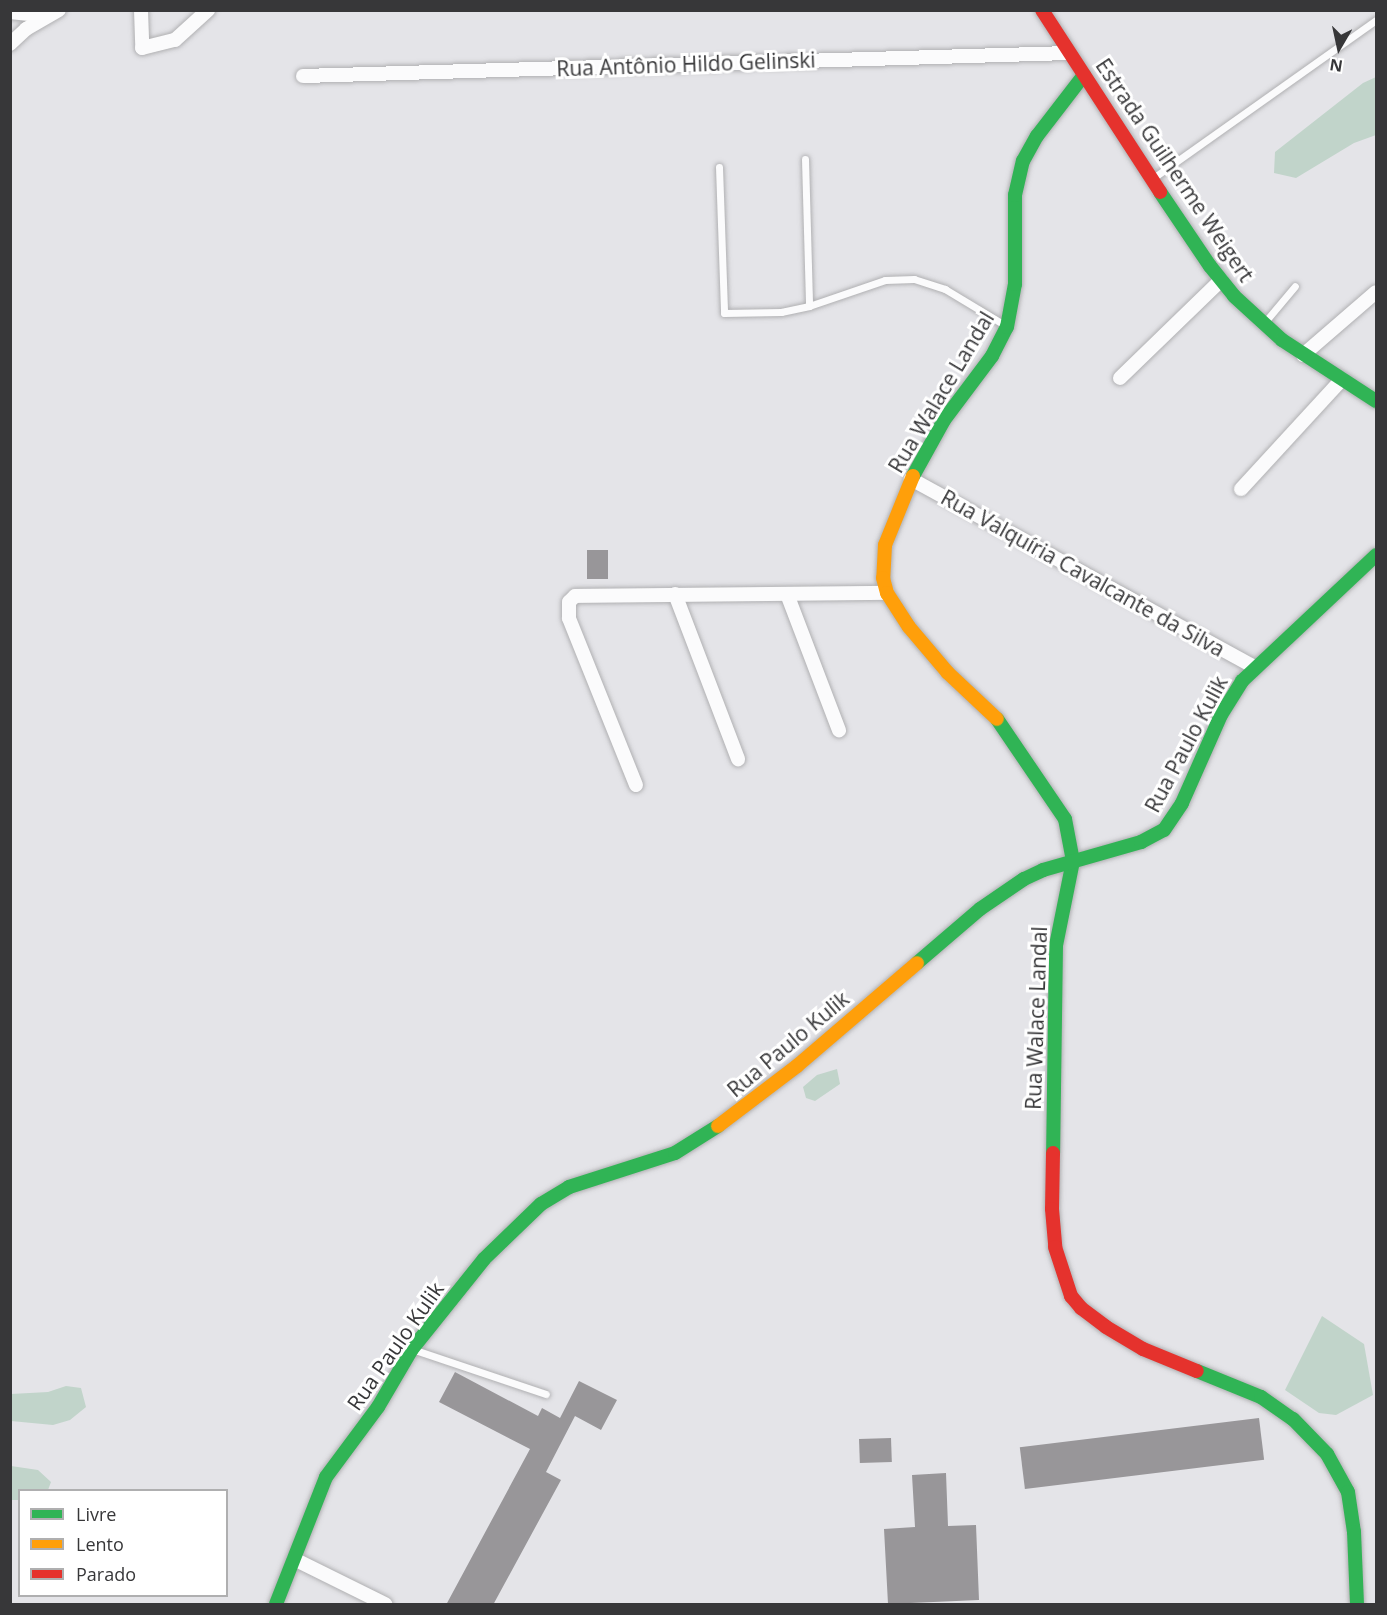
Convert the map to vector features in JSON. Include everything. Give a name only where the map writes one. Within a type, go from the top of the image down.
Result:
[{"type":"street","points":[[141,10],[142,48],[175,40],[208,10]]},
{"type":"street","name":"Estrada Guilherme Weigert","points":[[1042,10],[1151,179],[1221,280],[1263,325],[1303,355],[1377,401]]},
{"type":"street","points":[[10,12],[52,13]]},
{"type":"street","points":[[10,44],[52,13]]},
{"type":"street","name":"Rua Antônio Hildo Gelinski","points":[[303,76],[1069,53]]},
{"type":"street","name":"Rua Walace Landal","points":[[1084,75],[1030,147],[1018,178],[1013,214],[1014,299],[1007,327],[992,356],[940,427],[912,479],[885,545],[882,563],[887,593],[932,655],[992,713],[1026,756],[1065,819],[1073,861],[1056,945],[1052,1209],[1055,1247],[1071,1296],[1081,1308],[1106,1327],[1143,1349],[1261,1397],[1293,1419],[1327,1454],[1344,1482],[1352,1511],[1357,1605]]},
{"type":"street","points":[[1120,378],[1221,280]]},
{"type":"street","points":[[1303,355],[1377,292]]},
{"type":"street","points":[[1241,489],[1342,379]]},
{"type":"street","name":"Rua Valquíria Cavalcante da Silva","points":[[912,479],[1254,667]]},
{"type":"street","name":"Rua Paulo Kulik","points":[[276,1605],[326,1477],[378,1407],[412,1349],[484,1259],[541,1204],[586,1179],[675,1153],[732,1118],[770,1089],[989,903],[1024,879],[1073,861],[1141,842],[1164,830],[1182,803],[1221,715],[1254,667],[1377,555]]},
{"type":"street","points":[[636,785],[567,610],[569,602],[582,595],[887,593]]},
{"type":"street","points":[[675,594],[738,759]]},
{"type":"street","points":[[787,594],[839,730]]},
{"type":"street","points":[[294,1559],[385,1605]]},
{"type":"lane","points":[[1151,179],[1377,20]]},
{"type":"lane","points":[[805,159],[808,306]]},
{"type":"lane","points":[[719,167],[724,313],[781,312],[808,306],[885,280],[914,279],[945,289],[1007,327]]},
{"type":"lane","points":[[1263,325],[1295,286]]},
{"type":"lane","points":[[412,1349],[546,1394]]},
{"type":"green space","points":[[1376,77],[1376,135],[1354,143],[1296,178],[1274,173],[1275,152],[1363,83]]},
{"type":"green space","points":[[837,1069],[840,1084],[815,1101],[806,1098],[803,1087],[817,1075]]},
{"type":"green space","points":[[1322,1316],[1364,1344],[1373,1395],[1336,1415],[1319,1413],[1285,1390]]},
{"type":"green space","points":[[66,1386],[81,1388],[86,1407],[70,1420],[53,1425],[11,1421],[11,1394],[48,1392]]},
{"type":"green space","points":[[11,1466],[38,1470],[51,1482],[48,1489],[18,1489],[18,1500],[11,1500]]},
{"type":"building","points":[[587,550],[608,550],[608,579],[587,579]]},
{"type":"building","points":[[455,1372],[538,1416],[542,1408],[560,1418],[579,1381],[617,1400],[601,1430],[575,1416],[546,1472],[561,1480],[493,1605],[446,1605],[530,1449],[439,1402]]},
{"type":"building","points":[[1259,1418],[1264,1460],[1025,1489],[1020,1447]]},
{"type":"building","points":[[891,1438],[892,1462],[860,1463],[859,1439]]},
{"type":"building","points":[[946,1473],[948,1526],[976,1525],[979,1600],[888,1604],[884,1529],[915,1527],[912,1475]]},
{"type":"traffic: fast","points":[[913,476],[944,420],[992,356],[1007,327],[1015,284],[1015,195],[1023,161],[1037,136],[1084,75]]},
{"type":"traffic: fast","points":[[1160,192],[1210,266],[1234,296],[1282,340],[1376,401]]},
{"type":"traffic: fast","points":[[917,963],[980,909],[1024,879],[1043,870],[1141,842],[1164,830],[1182,803],[1221,715],[1242,681],[1376,555]]},
{"type":"traffic: fast","points":[[997,719],[1065,819],[1073,861],[1056,945],[1053,1153]]},
{"type":"traffic: fast","points":[[276,1604],[326,1477],[378,1407],[412,1349],[484,1259],[541,1204],[569,1187],[675,1153],[718,1126]]},
{"type":"traffic: fast","points":[[1197,1371],[1261,1397],[1293,1419],[1327,1454],[1348,1492],[1354,1532],[1357,1604]]},
{"type":"traffic: slow","points":[[913,476],[885,545],[883,578],[887,593],[909,627],[948,673],[997,719]]},
{"type":"traffic: slow","points":[[718,1126],[797,1066],[917,963]]},
{"type":"traffic: jam","points":[[1042,10],[1160,192]]},
{"type":"traffic: jam","points":[[1053,1153],[1052,1209],[1055,1247],[1071,1296],[1081,1308],[1106,1327],[1143,1349],[1197,1371]]}]
